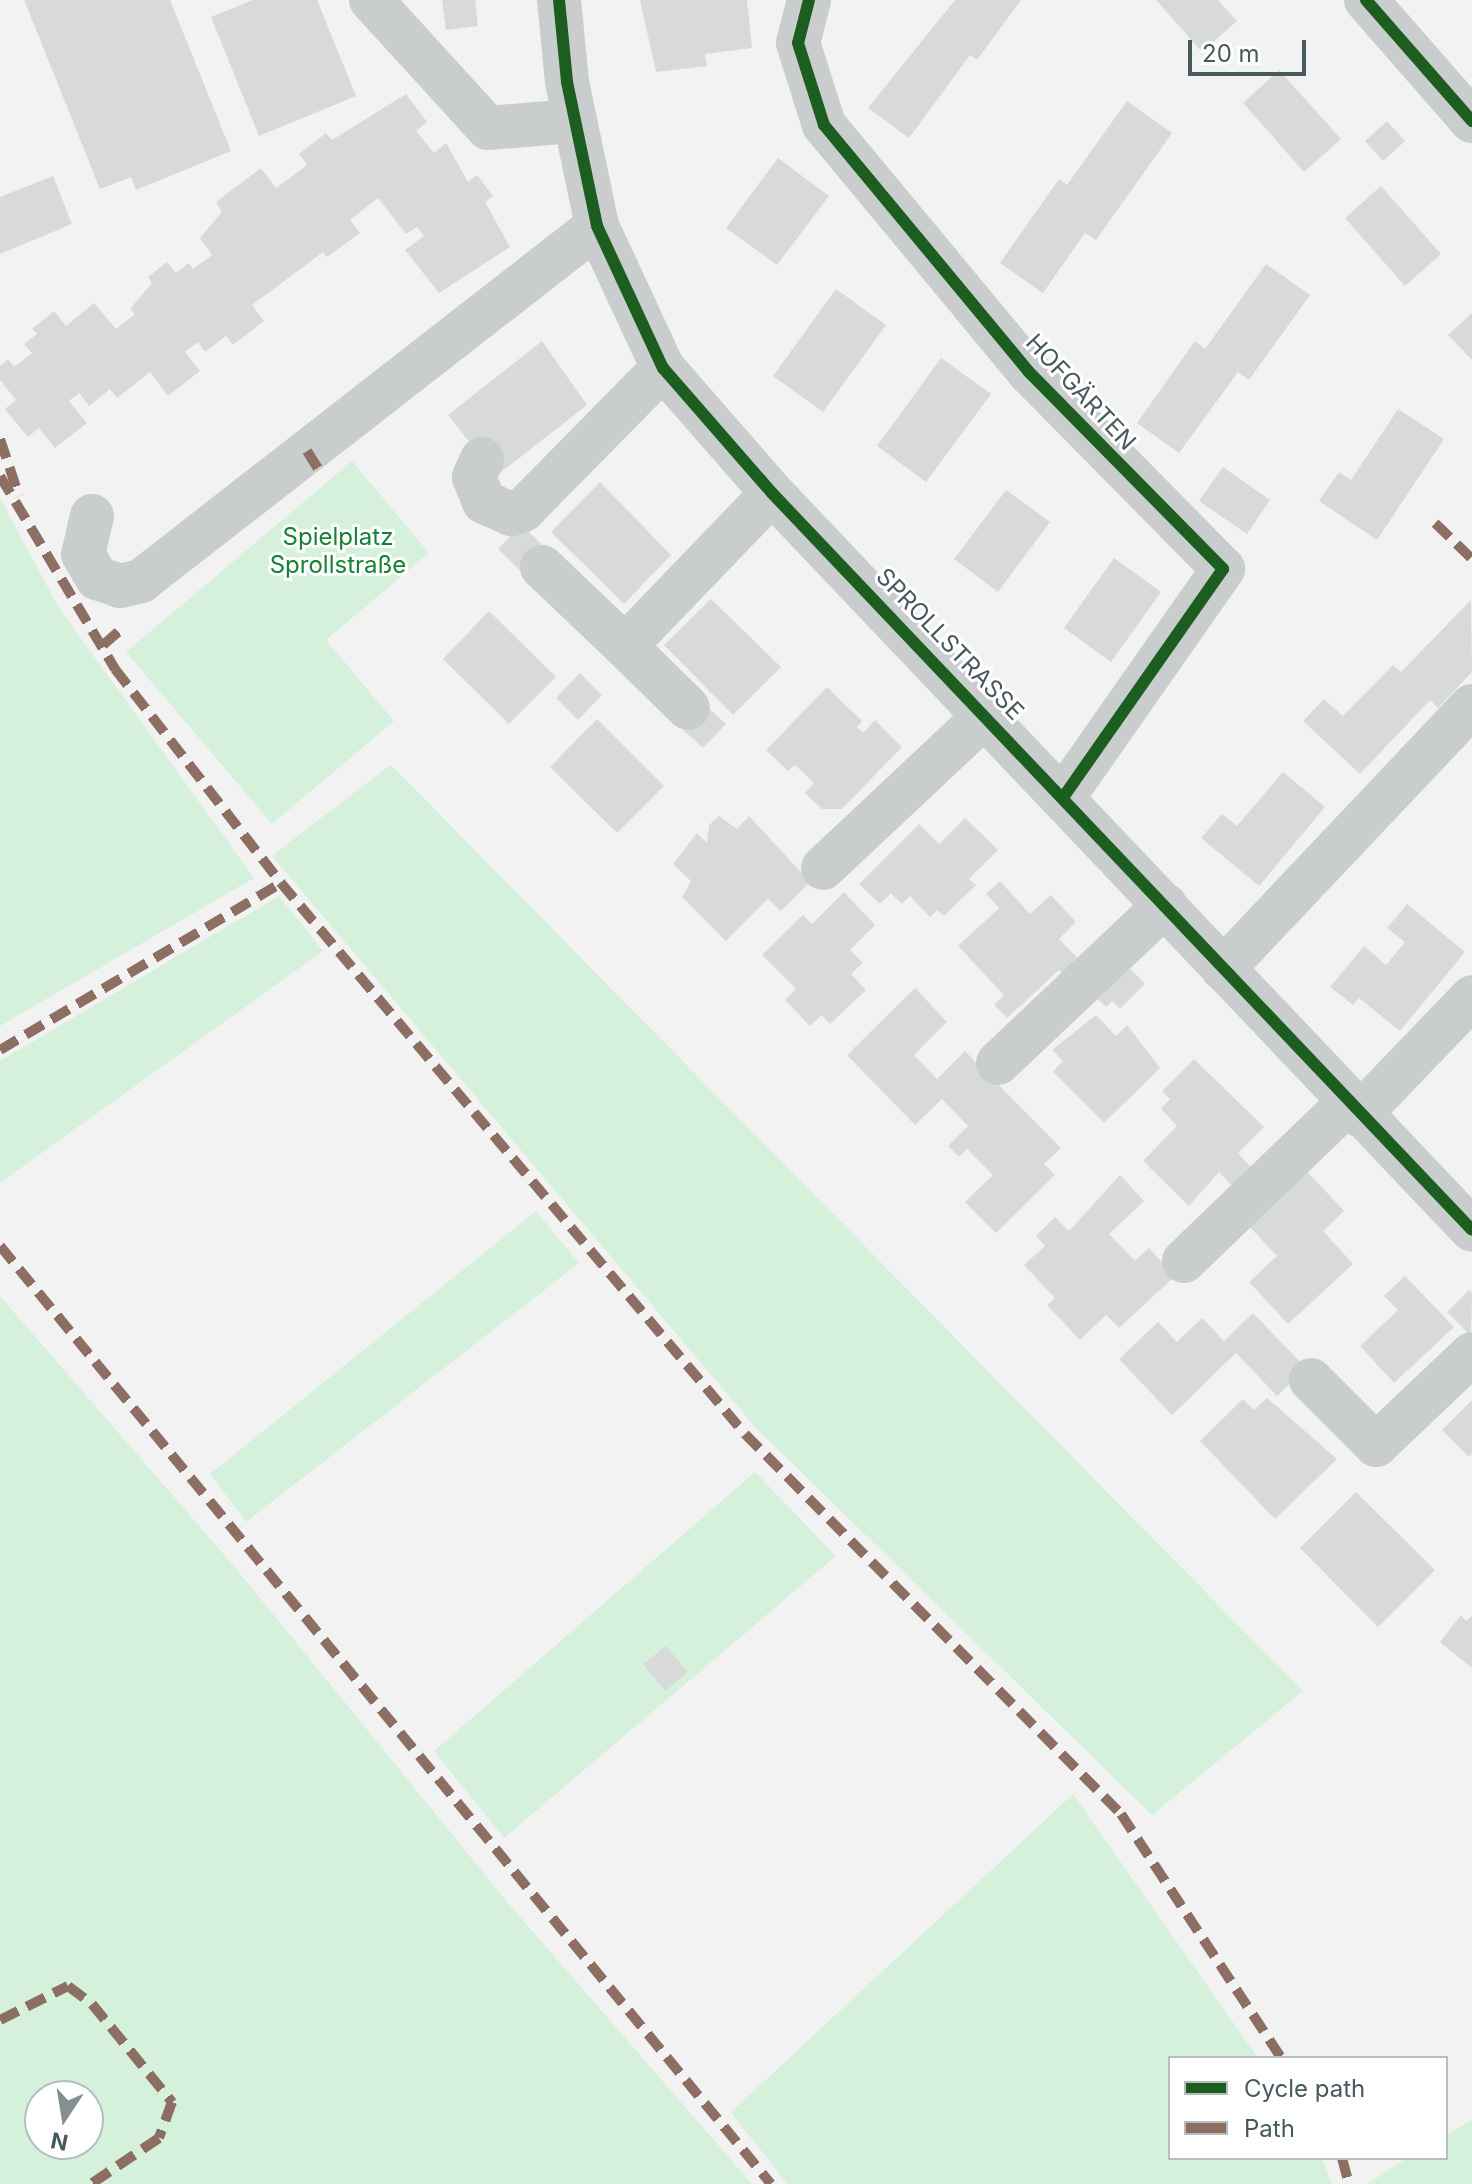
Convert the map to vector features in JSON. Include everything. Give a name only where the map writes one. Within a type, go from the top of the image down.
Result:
[{"type":"street","points":[[371,0],[488,128],[573,121]]},
{"type":"street","name":"SPROLLSTRASSE","points":[[559,0],[573,121],[597,226],[663,368],[772,493],[1065,795],[1223,969],[1472,1230]]},
{"type":"street","name":"HOFGÄRTEN","points":[[809,0],[798,43],[824,125],[1028,371],[1223,569],[1065,795]]},
{"type":"street","points":[[1366,0],[1472,121]]},
{"type":"street","points":[[92,516],[83,554],[97,578],[120,586],[141,581],[597,226]]},
{"type":"street","points":[[482,459],[474,477],[484,502],[511,514],[523,510],[663,368]]},
{"type":"street","points":[[625,646],[772,493]]},
{"type":"street","points":[[542,567],[688,708]]},
{"type":"street","points":[[1223,969],[1472,706]]},
{"type":"street","points":[[823,868],[986,715]]},
{"type":"street","points":[[998,1063],[1165,905]]},
{"type":"street","points":[[1184,1261],[1354,1109],[1472,997]]},
{"type":"street","points":[[1311,1380],[1376,1445],[1472,1354]]},
{"type":"green space","name":"Spielplatz Sprollstraße","points":[[352,461],[429,553],[326,640],[394,721],[272,824],[126,652]]},
{"type":"green space","points":[[0,498],[59,608],[254,878],[0,1026]]},
{"type":"green space","points":[[390,765],[1303,1691],[1152,1815],[756,1428],[272,856]]},
{"type":"green space","points":[[279,896],[323,951],[0,1183],[0,1061]]},
{"type":"green space","points":[[536,1211],[579,1263],[246,1522],[210,1474]]},
{"type":"green space","points":[[0,1296],[233,1565],[508,1903],[752,2184],[0,2184]]},
{"type":"green space","points":[[755,1472],[836,1556],[504,1838],[434,1751]]},
{"type":"green space","points":[[1073,1794],[1257,2056],[1168,2056],[1168,2160],[1323,2160],[1332,2184],[787,2184],[731,2112]]},
{"type":"green space","points":[[1472,2120],[1472,2184],[1367,2184],[1404,2160],[1448,2160],[1448,2134]]},
{"type":"building","points":[[24,0],[170,0],[231,151],[136,190],[131,177],[100,189]]},
{"type":"building","points":[[253,0],[317,0],[356,96],[259,136],[211,17]]},
{"type":"building","points":[[442,0],[475,0],[478,26],[446,30]]},
{"type":"building","points":[[640,0],[747,0],[752,48],[705,54],[707,66],[656,72]]},
{"type":"building","points":[[955,0],[1021,0],[977,60],[970,55],[909,138],[868,108]]},
{"type":"building","points":[[1156,0],[1218,0],[1237,21],[1202,52]]},
{"type":"building","points":[[1279,70],[1341,139],[1304,172],[1243,103]]},
{"type":"building","points":[[406,94],[427,122],[416,131],[434,153],[446,143],[468,182],[477,175],[493,196],[485,202],[510,247],[439,293],[405,250],[424,236],[417,227],[406,234],[378,198],[350,220],[360,233],[327,257],[323,252],[252,305],[264,321],[233,345],[226,336],[205,352],[198,342],[185,352],[200,371],[168,396],[150,372],[117,398],[110,389],[89,406],[79,393],[69,401],[87,423],[55,448],[39,428],[28,437],[5,409],[16,400],[0,380],[0,366],[8,359],[14,367],[32,353],[24,344],[37,334],[32,329],[54,311],[66,326],[94,303],[116,329],[135,314],[130,309],[152,283],[148,277],[167,262],[176,273],[189,263],[193,269],[212,255],[200,238],[222,212],[216,202],[261,168],[276,188],[307,165],[299,154],[326,133],[332,140]]},
{"type":"building","points":[[1127,101],[1172,133],[1096,240],[1085,233],[1043,293],[1000,263],[1059,179],[1067,185]]},
{"type":"building","points":[[1387,121],[1405,141],[1383,161],[1365,141]]},
{"type":"building","points":[[778,158],[829,196],[777,265],[726,228]]},
{"type":"building","points":[[53,176],[72,224],[0,254],[0,197]]},
{"type":"building","points":[[1381,186],[1441,254],[1405,286],[1345,218]]},
{"type":"building","points":[[1266,264],[1310,295],[1249,380],[1238,372],[1179,453],[1137,423],[1195,341],[1205,349]]},
{"type":"building","points":[[836,289],[886,325],[823,412],[773,376]]},
{"type":"building","points":[[1472,313],[1472,360],[1448,335]]},
{"type":"building","points":[[542,341],[587,405],[496,476],[448,415]]},
{"type":"building","points":[[941,358],[991,394],[926,482],[877,446]]},
{"type":"building","points":[[1398,409],[1444,439],[1377,540],[1319,501],[1339,472],[1351,480]]},
{"type":"building","points":[[1223,467],[1270,500],[1247,534],[1199,501]]},
{"type":"building","points":[[600,482],[671,555],[624,604],[551,532]]},
{"type":"building","points":[[1006,490],[1050,522],[998,592],[954,559]]},
{"type":"building","points":[[522,525],[545,548],[521,572],[498,549]]},
{"type":"building","points":[[1114,558],[1161,592],[1111,662],[1064,628]]},
{"type":"building","points":[[711,599],[781,667],[733,715],[664,645]]},
{"type":"building","points":[[1471,600],[1472,672],[1438,708],[1430,700],[1360,774],[1303,721],[1324,699],[1343,716],[1393,665],[1401,672]]},
{"type":"building","points":[[489,611],[556,677],[509,724],[443,659]]},
{"type":"building","points":[[580,673],[602,695],[578,720],[556,698]]},
{"type":"building","points":[[827,687],[862,721],[857,727],[863,733],[875,720],[902,747],[842,809],[822,809],[805,793],[814,783],[795,765],[788,771],[766,750]]},
{"type":"building","points":[[703,703],[726,724],[703,748],[680,727]]},
{"type":"building","points":[[597,719],[664,786],[617,833],[550,767]]},
{"type":"building","points":[[1283,772],[1325,807],[1259,886],[1201,838],[1222,814],[1237,826]]},
{"type":"building","points":[[719,816],[737,829],[749,816],[810,882],[781,911],[768,899],[726,941],[682,897],[691,881],[673,864],[697,833],[707,843],[709,825]]},
{"type":"building","points":[[965,818],[998,850],[969,879],[976,885],[944,916],[937,910],[930,917],[910,896],[902,904],[891,893],[880,904],[859,884],[919,824],[939,844]]},
{"type":"building","points":[[1000,881],[1030,914],[1051,895],[1076,922],[1059,939],[1086,967],[1070,982],[1059,970],[1007,1018],[994,1005],[1004,995],[958,946],[999,908],[986,894]]},
{"type":"building","points":[[844,892],[875,925],[850,950],[863,963],[851,974],[866,990],[830,1024],[822,1015],[810,1026],[785,1000],[796,989],[762,955],[803,915],[812,924]]},
{"type":"building","points":[[1407,904],[1465,952],[1400,1031],[1359,998],[1353,1005],[1330,987],[1364,946],[1386,965],[1405,942],[1387,928]]},
{"type":"building","points":[[1126,964],[1145,984],[1120,1009],[1112,1001],[1106,1007],[1094,995]]},
{"type":"building","points":[[915,988],[947,1022],[914,1055],[937,1079],[965,1051],[1061,1148],[1044,1164],[1055,1175],[996,1233],[965,1202],[993,1175],[967,1149],[959,1157],[948,1146],[968,1126],[942,1099],[915,1125],[847,1055]]},
{"type":"building","points":[[1096,1015],[1116,1036],[1127,1025],[1160,1068],[1104,1123],[1053,1072],[1063,1061],[1052,1050]]},
{"type":"building","points":[[1194,1059],[1264,1127],[1238,1153],[1259,1176],[1239,1194],[1219,1172],[1189,1206],[1143,1161],[1177,1126],[1161,1109],[1170,1099],[1162,1091]]},
{"type":"building","points":[[1303,1167],[1344,1211],[1323,1231],[1353,1264],[1288,1324],[1249,1282],[1277,1256],[1245,1222]]},
{"type":"building","points":[[1120,1175],[1144,1201],[1109,1234],[1135,1261],[1149,1248],[1175,1276],[1119,1328],[1106,1315],[1080,1340],[1047,1305],[1055,1298],[1024,1265],[1045,1246],[1036,1236],[1055,1217],[1069,1231]]},
{"type":"building","points":[[1405,1276],[1454,1327],[1394,1383],[1360,1346],[1398,1310],[1384,1296]]},
{"type":"building","points":[[1469,1290],[1472,1293],[1471,1336],[1447,1312]]},
{"type":"building","points":[[1253,1313],[1306,1368],[1277,1396],[1236,1353],[1172,1415],[1119,1359],[1158,1322],[1177,1342],[1202,1318],[1224,1341]]},
{"type":"building","points":[[1267,1398],[1337,1459],[1275,1519],[1200,1441],[1243,1399],[1254,1410]]},
{"type":"building","points":[[1472,1400],[1472,1454],[1469,1457],[1442,1430]]},
{"type":"building","points":[[1356,1492],[1435,1570],[1378,1627],[1300,1548]]},
{"type":"building","points":[[1461,1615],[1466,1621],[1472,1616],[1472,1668],[1440,1642]]},
{"type":"building","points":[[666,1646],[688,1672],[665,1691],[643,1664]]},
{"type":"marked path","points":[[0,439],[19,496]]},
{"type":"marked path","points":[[307,451],[320,472]]},
{"type":"marked path","points":[[0,476],[115,669],[281,883],[745,1434],[1121,1814],[1280,2056]]},
{"type":"marked path","points":[[1435,523],[1472,559]]},
{"type":"marked path","points":[[103,645],[120,630]]},
{"type":"marked path","points":[[0,1050],[281,883]]},
{"type":"marked path","points":[[0,1246],[771,2184]]},
{"type":"marked path","points":[[0,2020],[68,1986],[92,2004],[172,2102],[159,2138],[91,2184]]},
{"type":"marked path","points":[[1343,2160],[1349,2184]]},
{"type":"cycle path","points":[[559,0],[567,82],[597,226],[663,368],[772,493],[1472,1230]]},
{"type":"cycle path","points":[[809,0],[798,43],[824,125],[1028,371],[1223,569],[1065,795]]},
{"type":"cycle path","points":[[1366,0],[1472,121]]}]
